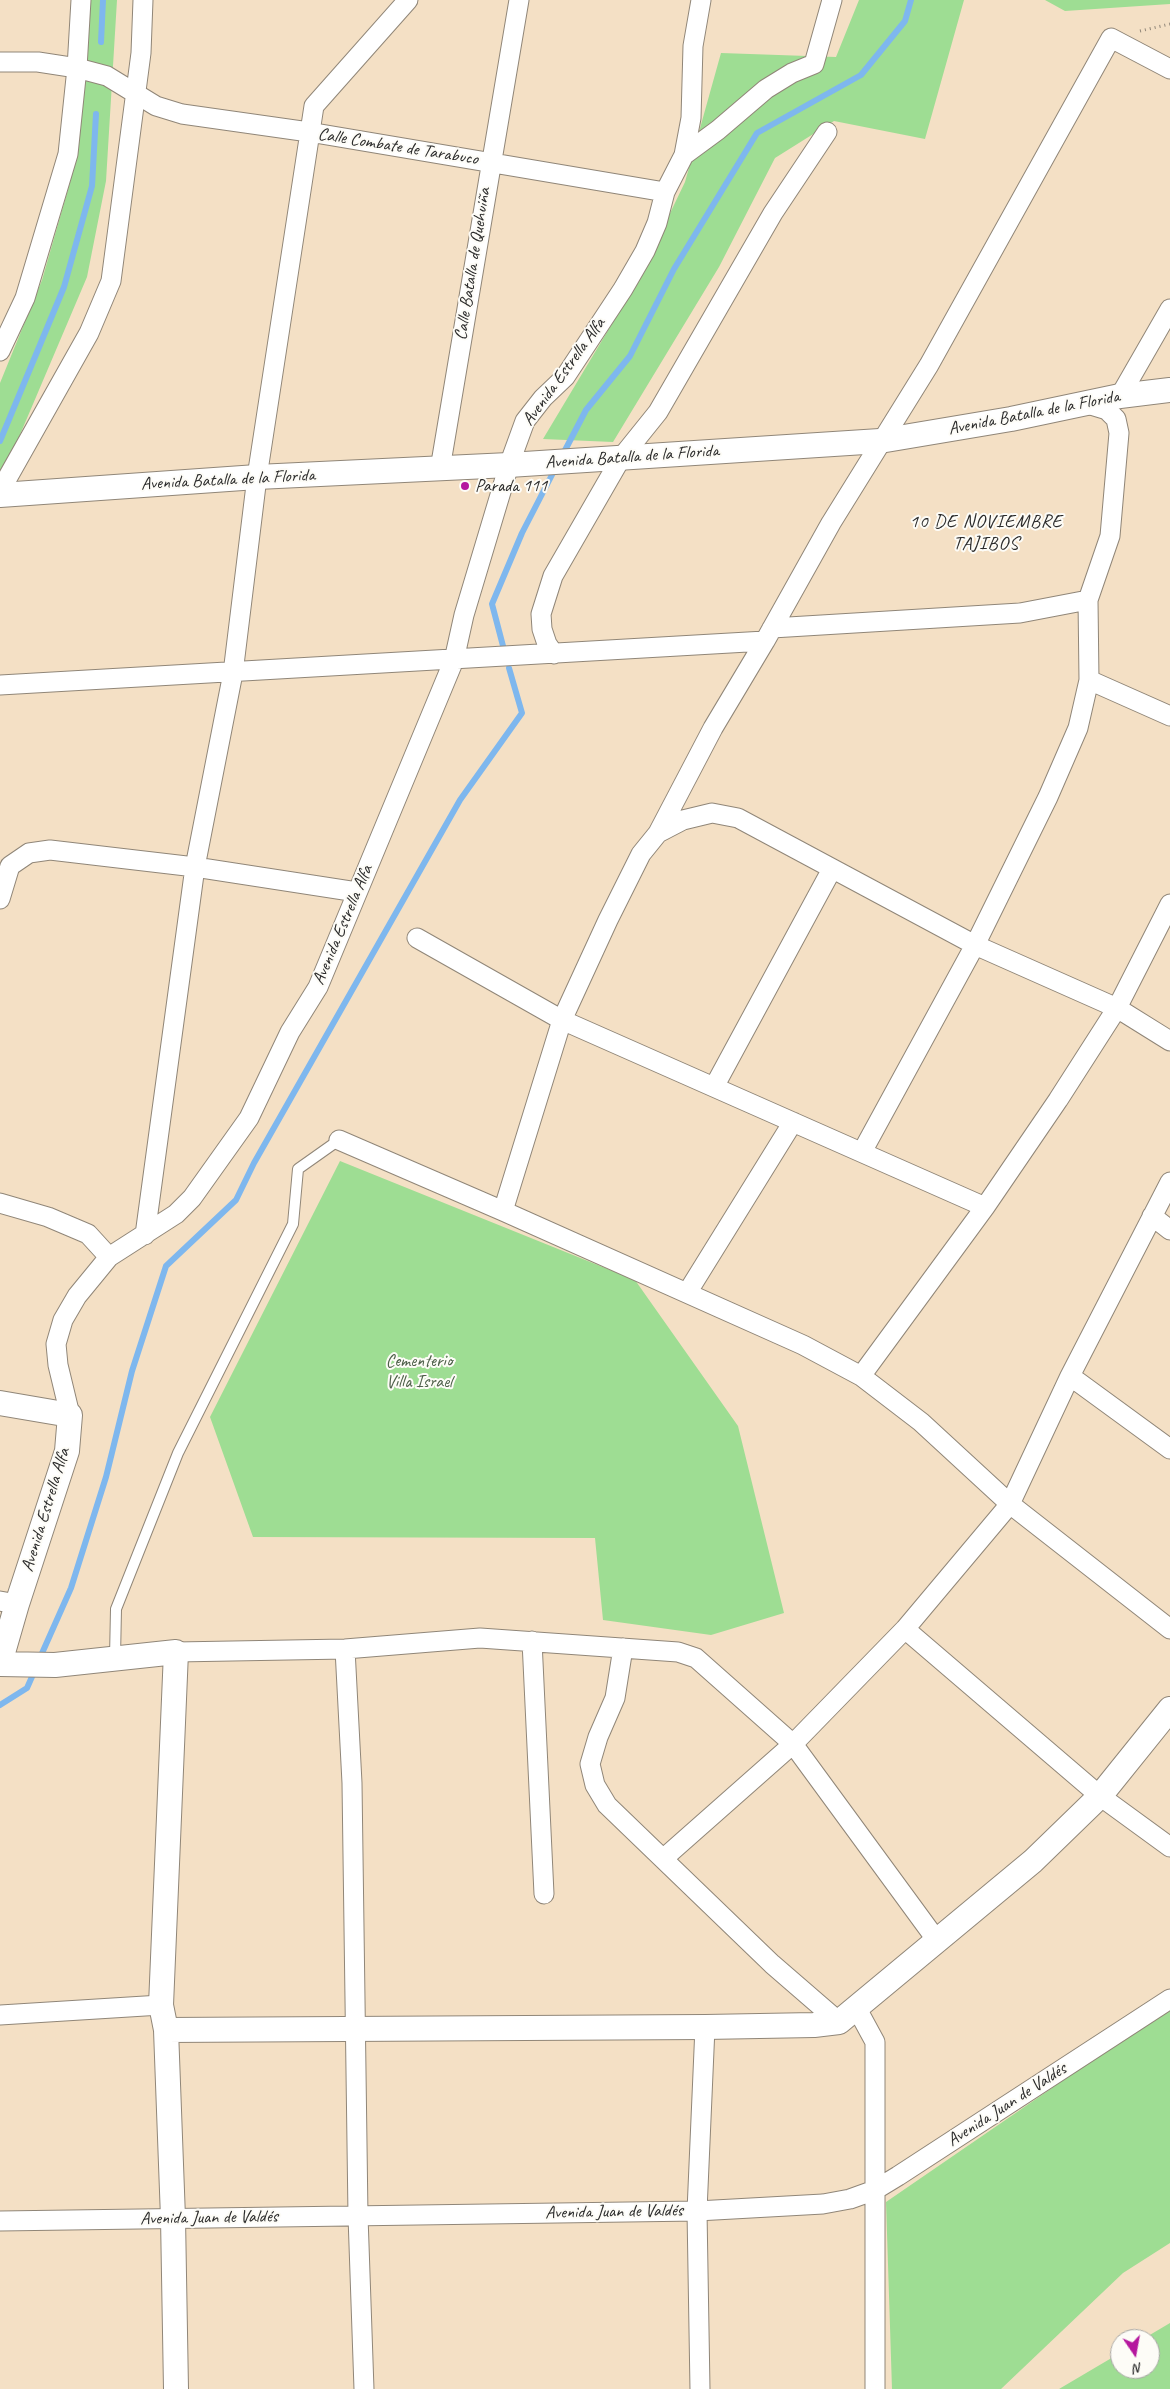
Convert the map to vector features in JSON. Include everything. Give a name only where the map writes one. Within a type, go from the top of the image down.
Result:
[{"type":"street","points":[[0,351],[25,298],[68,154],[77,68],[80,0]]},
{"type":"street","points":[[0,491],[89,333],[111,281],[141,53],[143,0]]},
{"type":"street","points":[[145,1235],[195,867],[233,673],[257,477],[314,106],[408,0]]},
{"type":"street","name":"Calle Batalla de Quehuiña","points":[[440,469],[490,162],[519,0]]},
{"type":"street","points":[[684,155],[690,118],[693,46],[701,0]]},
{"type":"street","points":[[684,155],[718,130],[766,89],[792,73],[814,64],[832,0]]},
{"type":"street","points":[[503,1211],[562,1020],[641,854],[658,833],[713,728],[831,523],[880,441],[929,365],[1111,38],[1170,69]]},
{"type":"street","name":"Calle Combate de Tarabuco","points":[[0,62],[38,62],[77,68],[107,76],[156,106],[182,114],[309,132],[665,192]]},
{"type":"street","points":[[554,654],[547,644],[542,629],[541,614],[544,598],[553,576],[621,458],[658,412],[773,213],[828,132]]},
{"type":"street","name":"Avenida Estrella Alfa","points":[[8,1664],[8,1602],[68,1451],[70,1415],[58,1365],[56,1344],[63,1320],[77,1296],[109,1257],[176,1214],[192,1198],[249,1118],[290,1032],[318,987],[454,660],[464,614],[509,465],[525,421],[565,377],[646,251],[657,223],[665,192],[684,155]]},
{"type":"street","points":[[1120,396],[1170,310]]},
{"type":"street","name":"Avenida Batalla de la Florida","points":[[0,495],[257,477],[544,463],[880,441],[1011,419],[1120,396],[1170,390]]},
{"type":"street","points":[[862,1152],[975,945],[1048,797],[1078,728],[1089,680],[1088,600],[1110,536],[1119,433],[1116,419],[1107,410],[1084,403]]},
{"type":"street","points":[[0,686],[554,654],[1020,613],[1088,600]]},
{"type":"street","points":[[1089,680],[1170,716]]},
{"type":"street","points":[[658,833],[684,820],[712,813],[738,818],[975,945],[1116,1008],[1170,1041]]},
{"type":"street","points":[[0,899],[10,866],[29,853],[50,850],[195,867],[357,892]]},
{"type":"street","points":[[714,1087],[832,869]]},
{"type":"street","points":[[861,1376],[985,1207],[1058,1100],[1116,1008],[1170,904]]},
{"type":"street","points":[[417,938],[562,1020],[985,1207]]},
{"type":"street","points":[[687,1293],[793,1122]]},
{"type":"street","points":[[339,1140],[803,1345],[861,1376],[921,1422],[1010,1504],[1170,1629]]},
{"type":"street","points":[[664,1858],[793,1744],[905,1629],[1010,1504],[1070,1376],[1170,1182]]},
{"type":"street","points":[[0,1202],[48,1217],[88,1234],[109,1257]]},
{"type":"street","points":[[1152,1216],[1170,1230]]},
{"type":"street","points":[[1070,1376],[1170,1448]]},
{"type":"street","points":[[0,1403],[70,1415]]},
{"type":"street","points":[[905,1629],[1100,1796],[1170,1847]]},
{"type":"street","points":[[8,1664],[52,1664],[176,1652],[345,1649],[480,1638],[678,1652],[696,1658],[793,1744],[938,1942]]},
{"type":"street","points":[[532,1642],[544,1894]]},
{"type":"street","points":[[623,1648],[614,1698],[598,1737],[590,1764],[595,1785],[607,1805],[772,1964],[839,2022]]},
{"type":"street","points":[[345,1649],[352,1783],[351,1852],[357,2028],[358,2216],[364,2389]]},
{"type":"street","points":[[176,1652],[161,2005],[166,2030],[173,2218],[176,2389]]},
{"type":"street","points":[[166,2030],[705,2027],[814,2025],[839,2022],[938,1942],[1033,1861],[1100,1796],[1170,1710]]},
{"type":"street","name":"Avenida Juan de Valdés","points":[[0,2221],[697,2211],[823,2204],[850,2200],[875,2190],[1170,1999]]},
{"type":"street","points":[[0,2015],[161,2005]]},
{"type":"street","points":[[856,2007],[875,2042],[875,2389]]},
{"type":"street","points":[[700,2389],[697,2211],[705,2027]]},
{"type":"lane","points":[[115,1657],[116,1609],[178,1454],[293,1224],[298,1169],[339,1140]]},
{"type":"green space","points":[[81,0],[117,0],[106,181],[87,277],[2,477],[0,476],[0,383],[42,280],[71,179]]},
{"type":"green space","points":[[859,0],[964,0],[925,139],[834,121],[775,158],[719,267],[613,442],[543,439],[637,282],[685,182],[721,53],[836,57]]},
{"type":"green space","points":[[1045,0],[1170,0],[1170,4],[1065,11]]},
{"type":"green space","name":"Cementerio Villa Israel","points":[[340,1161],[635,1280],[738,1426],[784,1613],[711,1635],[603,1620],[595,1538],[253,1537],[210,1417]]},
{"type":"green space","points":[[1170,2007],[1170,2243],[1123,2273],[1001,2389],[892,2389],[886,2202]]},
{"type":"green space","points":[[1170,2323],[1170,2389],[1059,2389],[1110,2359],[1110,2379],[1160,2379],[1160,2329]]},
{"type":"waterway","points":[[101,42],[103,0]]},
{"type":"waterway","points":[[562,456],[586,410],[630,356],[674,269],[757,133],[861,75],[905,21],[911,0]]},
{"type":"waterway","points":[[0,441],[64,287],[92,186],[96,114]]},
{"type":"waterway","points":[[503,646],[492,604],[522,533],[556,467]]},
{"type":"waterway","points":[[39,1660],[71,1588],[106,1477],[132,1371],[166,1266],[236,1200],[254,1163],[460,800],[522,713],[509,668]]},
{"type":"waterway","points":[[0,1705],[27,1688],[35,1670]]},
{"type":"place","name":"Parada 111","points":[[465,486]]},
{"type":"district","name":"10 DE NOVIEMBRE TAJIBOS","points":[[986,533]]}]
